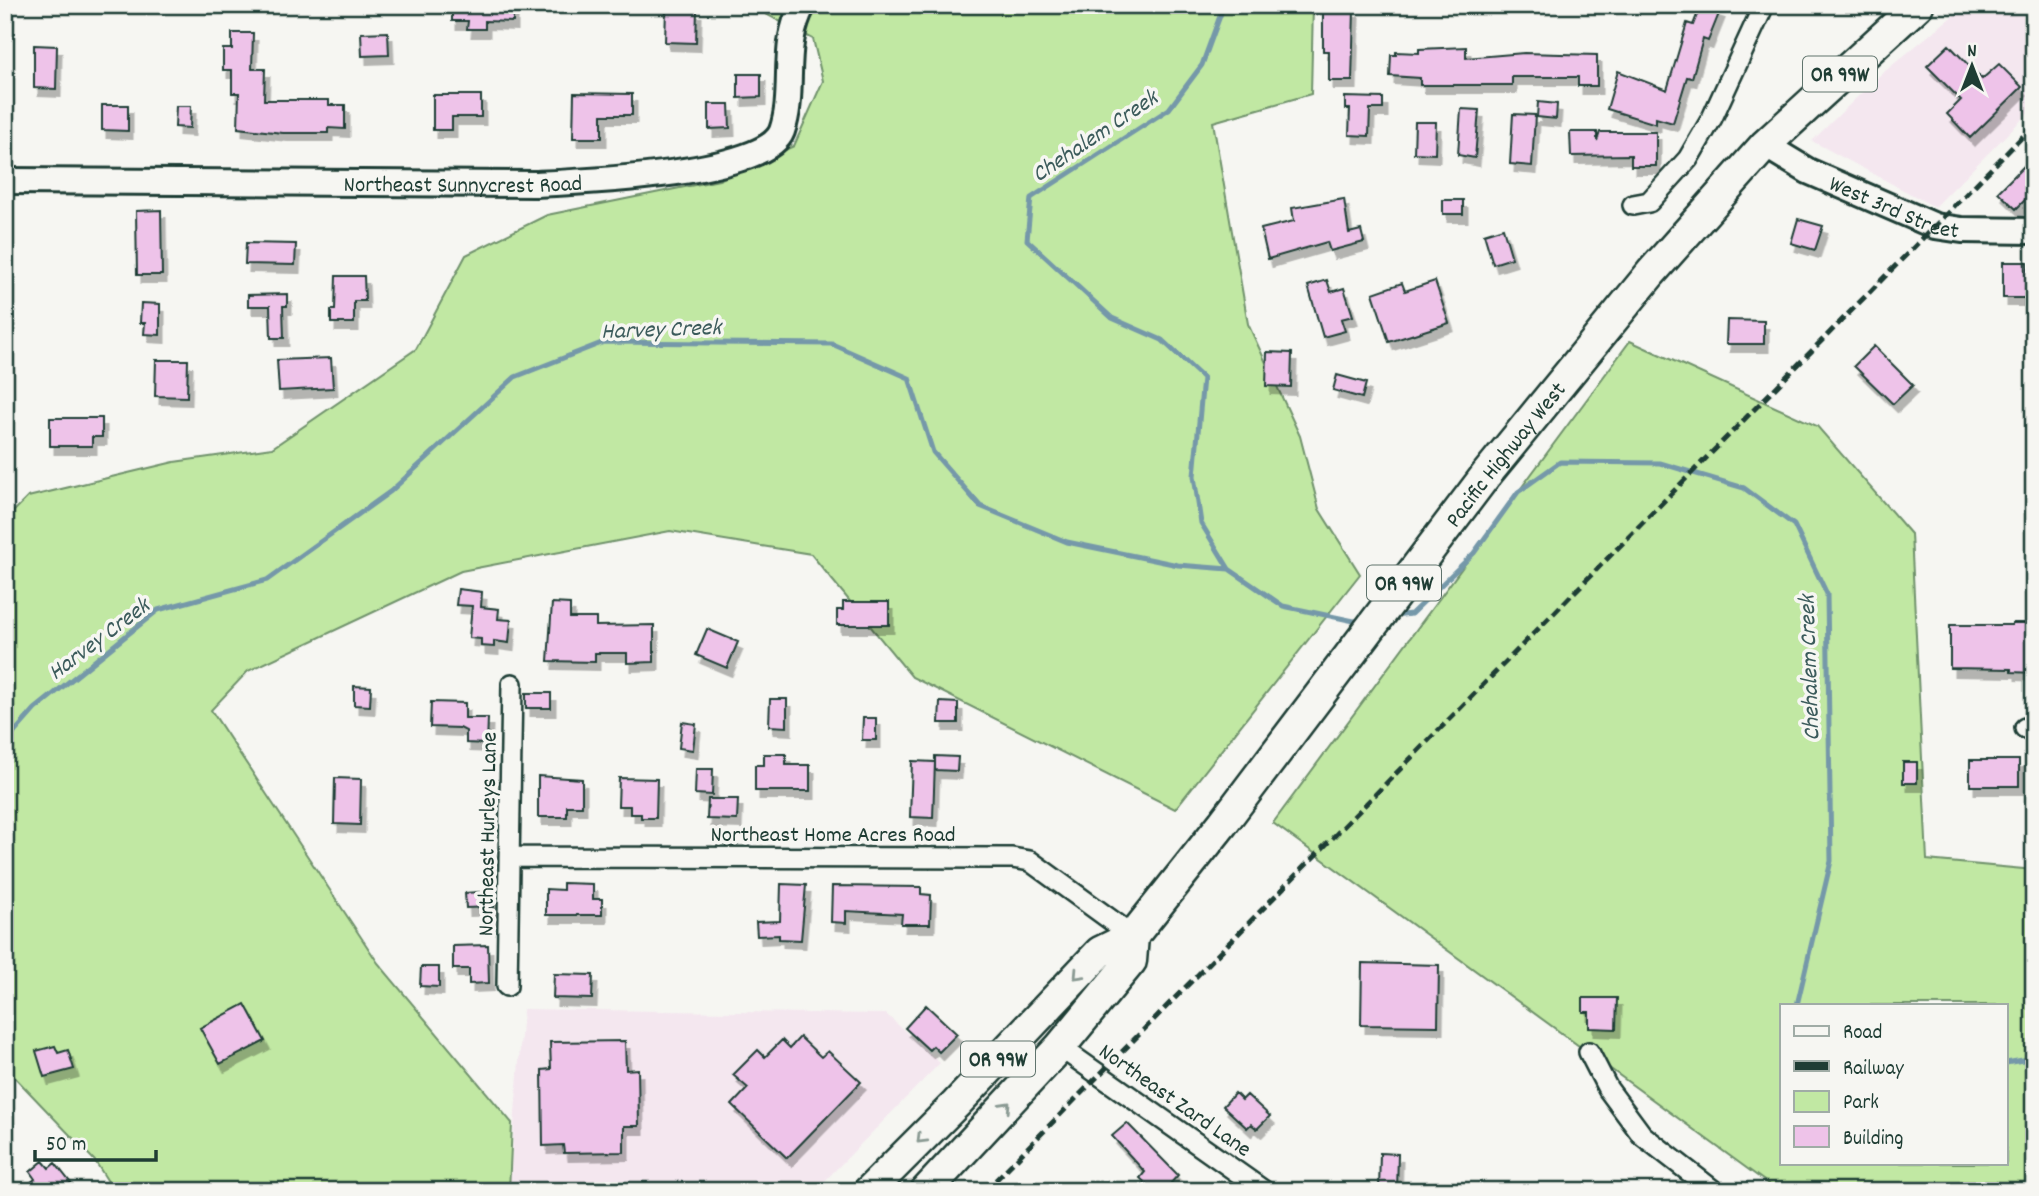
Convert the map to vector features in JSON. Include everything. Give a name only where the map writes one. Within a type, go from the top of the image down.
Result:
[{"type":"main road","name":"Pacific Highway West","points":[[869,1191],[1100,952],[1133,936],[1223,823],[1486,475],[1591,345],[1765,145],[1918,5]]},
{"type":"main road","name":"Pacific Highway West","points":[[926,1191],[1060,1047],[1131,961],[1133,936]]},
{"type":"street","name":"Northeast Sunnycrest Road","points":[[5,181],[536,184],[616,180],[687,171],[743,156],[767,147],[777,139],[783,122],[791,37],[803,5]]},
{"type":"street","points":[[1633,205],[1649,202],[1688,159],[1712,118],[1764,5]]},
{"type":"street","name":"West 3rd Street","points":[[1765,145],[1808,171],[1935,226],[1962,230],[2034,231]]},
{"type":"street","name":"Northeast Hurleys Lane","points":[[507,986],[512,684]]},
{"type":"street","name":"Northeast Home Acres Road","points":[[509,857],[1012,858],[1030,862],[1133,936]]},
{"type":"street","name":"Northeast Zard Lane","points":[[1060,1047],[1264,1191]]},
{"type":"street","points":[[1589,1052],[1608,1089],[1642,1135],[1714,1191]]},
{"type":"shaded area","points":[[1966,5],[2034,5],[2034,107],[1935,207],[1812,141],[1879,76]]},
{"type":"shaded area","points":[[523,1009],[886,1014],[940,1063],[815,1191],[509,1191]]},
{"type":"green space","points":[[749,5],[1313,5],[1311,94],[1213,122],[1248,324],[1300,436],[1319,509],[1360,574],[1175,809],[912,677],[811,554],[670,531],[461,571],[248,671],[211,710],[378,963],[512,1123],[509,1191],[114,1191],[95,1161],[5,1067],[5,520],[28,497],[174,462],[272,448],[416,349],[466,255],[547,215],[719,180],[794,146],[823,81],[813,39]]},
{"type":"green space","points":[[1630,341],[1817,426],[1911,534],[1927,860],[2034,870],[2034,1191],[1778,1191],[1273,823]]},
{"type":"building","points":[[452,5],[513,5],[513,22],[485,21],[485,29],[467,29],[468,21],[452,21]]},
{"type":"building","points":[[1701,5],[1720,11],[1708,41],[1703,39],[1692,78],[1687,77],[1673,123],[1656,118],[1656,124],[1607,109],[1618,71],[1667,90],[1687,23],[1693,25]]},
{"type":"building","points":[[666,9],[697,10],[696,43],[665,42]]},
{"type":"building","points":[[1323,9],[1354,10],[1352,81],[1329,81],[1329,51],[1323,51]]},
{"type":"building","points":[[388,32],[389,55],[362,56],[361,33]]},
{"type":"building","points":[[232,33],[253,33],[252,69],[265,69],[264,100],[329,100],[329,105],[345,105],[345,129],[328,128],[328,133],[283,133],[238,128],[239,93],[232,93],[232,70],[223,70],[223,49],[232,49]]},
{"type":"building","points":[[34,45],[57,46],[56,89],[34,88]]},
{"type":"building","points":[[1949,45],[1982,79],[1999,64],[2022,87],[1970,138],[1947,114],[1961,100],[1927,66]]},
{"type":"building","points":[[1466,47],[1466,58],[1524,53],[1597,55],[1597,86],[1578,86],[1578,77],[1512,77],[1512,85],[1420,85],[1420,78],[1390,76],[1391,55],[1396,55],[1396,52],[1419,53],[1419,49]]},
{"type":"building","points":[[738,74],[761,74],[761,97],[738,98]]},
{"type":"building","points":[[574,93],[632,94],[632,115],[602,115],[602,138],[573,138]]},
{"type":"building","points":[[433,95],[481,95],[481,117],[452,117],[452,130],[433,130]]},
{"type":"building","points":[[1345,97],[1383,98],[1383,109],[1370,109],[1369,136],[1349,135],[1350,109],[1345,109]]},
{"type":"building","points":[[1538,102],[1557,104],[1556,119],[1537,117]]},
{"type":"building","points":[[709,104],[729,104],[730,128],[709,129]]},
{"type":"building","points":[[102,105],[128,105],[128,131],[102,130]]},
{"type":"building","points":[[176,106],[191,106],[190,128],[175,127]]},
{"type":"building","points":[[1461,109],[1479,110],[1475,158],[1458,155]]},
{"type":"building","points":[[1513,114],[1535,115],[1532,166],[1510,164]]},
{"type":"building","points":[[1415,122],[1436,122],[1435,154],[1414,153]]},
{"type":"building","points":[[1570,132],[1597,132],[1597,141],[1600,132],[1656,132],[1656,166],[1631,166],[1631,155],[1571,156]]},
{"type":"building","points":[[2034,156],[2034,191],[2016,209],[1998,192]]},
{"type":"building","points":[[1344,199],[1349,233],[1361,230],[1364,242],[1330,251],[1327,242],[1268,259],[1261,229],[1294,221],[1292,208]]},
{"type":"building","points":[[1443,200],[1463,200],[1463,214],[1443,214]]},
{"type":"building","points":[[161,210],[162,275],[137,275],[136,211]]},
{"type":"building","points":[[1798,219],[1823,226],[1815,250],[1791,243]]},
{"type":"building","points":[[1503,228],[1512,258],[1493,264],[1484,234]]},
{"type":"building","points":[[246,243],[296,244],[295,265],[245,264]]},
{"type":"building","points":[[2003,262],[2027,262],[2027,298],[2003,298]]},
{"type":"building","points":[[336,276],[364,276],[365,301],[354,301],[354,323],[331,323],[331,310],[335,310]]},
{"type":"building","points":[[1327,280],[1331,292],[1344,288],[1353,316],[1341,319],[1345,331],[1323,337],[1308,286]]},
{"type":"building","points":[[1435,281],[1449,323],[1389,342],[1373,293],[1402,283],[1405,291]]},
{"type":"building","points":[[287,294],[287,306],[283,306],[284,338],[271,338],[270,306],[248,306],[248,295]]},
{"type":"building","points":[[141,303],[160,304],[160,335],[144,334],[145,323],[140,323]]},
{"type":"building","points":[[1727,320],[1764,321],[1764,344],[1726,344]]},
{"type":"building","points":[[1874,346],[1913,385],[1893,404],[1854,366]]},
{"type":"building","points":[[1267,352],[1292,353],[1291,387],[1266,386]]},
{"type":"building","points":[[331,358],[333,388],[279,391],[277,360]]},
{"type":"building","points":[[156,360],[188,360],[187,397],[155,396]]},
{"type":"building","points":[[1337,375],[1366,383],[1362,398],[1333,390]]},
{"type":"building","points":[[50,418],[102,418],[102,437],[92,437],[92,446],[50,446]]},
{"type":"building","points":[[458,589],[482,592],[481,607],[499,609],[498,619],[511,620],[509,643],[494,641],[494,647],[481,646],[481,639],[469,638],[472,606],[456,605]]},
{"type":"building","points":[[843,602],[889,602],[889,625],[837,625],[837,610],[843,610]]},
{"type":"building","points":[[552,603],[570,604],[570,618],[596,618],[596,626],[654,625],[654,662],[627,663],[627,653],[595,653],[595,662],[548,661]]},
{"type":"building","points":[[2034,623],[2034,673],[2011,672],[2011,669],[1950,668],[1950,625]]},
{"type":"building","points":[[707,629],[738,642],[727,668],[696,655]]},
{"type":"building","points":[[354,686],[371,687],[370,706],[354,705]]},
{"type":"building","points":[[526,693],[551,693],[551,708],[526,708]]},
{"type":"building","points":[[770,699],[787,699],[787,727],[769,726]]},
{"type":"building","points":[[431,702],[465,703],[465,718],[488,718],[487,744],[466,743],[466,731],[460,728],[430,727]]},
{"type":"building","points":[[940,702],[958,703],[958,723],[939,723]]},
{"type":"building","points":[[863,718],[876,718],[876,740],[862,740]]},
{"type":"building","points":[[682,722],[696,724],[693,750],[679,748]]},
{"type":"building","points":[[764,754],[786,754],[786,765],[810,765],[810,791],[755,791],[755,765],[764,765]]},
{"type":"building","points":[[935,756],[958,757],[957,771],[935,770]]},
{"type":"building","points":[[1970,760],[2019,760],[2019,786],[1970,786]]},
{"type":"building","points":[[912,761],[935,762],[933,818],[910,817]]},
{"type":"building","points":[[1903,762],[1917,762],[1917,783],[1903,783]]},
{"type":"building","points":[[696,769],[713,769],[712,795],[695,794]]},
{"type":"building","points":[[538,776],[582,779],[582,806],[567,806],[567,817],[538,817]]},
{"type":"building","points":[[335,778],[361,779],[360,825],[334,824]]},
{"type":"building","points":[[619,778],[657,779],[656,818],[641,818],[641,814],[630,814],[630,806],[618,806]]},
{"type":"building","points":[[708,799],[738,799],[737,820],[707,819]]},
{"type":"building","points":[[563,883],[593,884],[593,899],[602,899],[602,915],[546,915],[546,889],[563,890]]},
{"type":"building","points":[[781,884],[806,885],[801,940],[779,939],[779,935],[757,936],[756,922],[780,921]]},
{"type":"building","points":[[832,886],[921,887],[921,894],[931,895],[930,924],[901,924],[902,914],[846,911],[846,923],[831,922]]},
{"type":"building","points":[[494,891],[494,907],[466,908],[465,893]]},
{"type":"building","points":[[488,945],[489,983],[469,984],[469,969],[453,969],[453,946]]},
{"type":"building","points":[[1362,963],[1439,965],[1438,1026],[1361,1025]]},
{"type":"building","points":[[421,967],[439,967],[439,987],[420,986]]},
{"type":"building","points":[[554,974],[593,975],[592,999],[553,998]]},
{"type":"building","points":[[1583,998],[1617,998],[1616,1029],[1589,1028],[1589,1012],[1583,1012]]},
{"type":"building","points":[[245,1004],[265,1041],[220,1064],[200,1028]]},
{"type":"building","points":[[926,1005],[957,1034],[939,1052],[933,1046],[929,1050],[905,1028]]},
{"type":"building","points":[[800,1037],[821,1057],[828,1051],[861,1082],[787,1158],[732,1105],[748,1088],[733,1075],[758,1050],[765,1057],[782,1040],[790,1048]]},
{"type":"building","points":[[625,1041],[626,1070],[638,1069],[639,1126],[624,1126],[624,1152],[564,1153],[563,1145],[543,1146],[542,1070],[551,1069],[550,1042]]},
{"type":"building","points":[[55,1046],[58,1053],[68,1050],[74,1069],[44,1077],[36,1051]]},
{"type":"building","points":[[1235,1093],[1242,1100],[1247,1095],[1270,1116],[1257,1129],[1251,1124],[1247,1128],[1223,1106]]},
{"type":"building","points":[[1127,1123],[1178,1175],[1164,1191],[1154,1191],[1140,1178],[1145,1172],[1112,1136]]},
{"type":"building","points":[[1380,1153],[1398,1154],[1397,1191],[1379,1191]]},
{"type":"building","points":[[43,1161],[49,1168],[55,1163],[77,1191],[20,1191],[35,1179],[30,1172]]},
{"type":"waterway","name":"Chehalem Creek","points":[[1224,5],[1202,65],[1169,109],[1031,198],[1027,240],[1112,318],[1162,340],[1203,378],[1194,476],[1201,523],[1229,569],[1283,606],[1354,621],[1363,620]]},
{"type":"waterway","name":"Harvey Creek","points":[[5,743],[35,709],[158,610],[267,580],[391,491],[515,377],[604,342],[832,344],[909,378],[933,452],[980,506],[1067,542],[1178,565],[1229,569]]},
{"type":"waterway","name":"Chehalem Creek","points":[[1394,616],[1411,614],[1474,553],[1518,492],[1560,462],[1660,463],[1744,488],[1794,525],[1827,594],[1831,861],[1797,1004]]},
{"type":"waterway","name":"Chehalem Creek","points":[[2008,1063],[2034,1058]]},
{"type":"railway","points":[[985,1191],[2034,125]]}]
